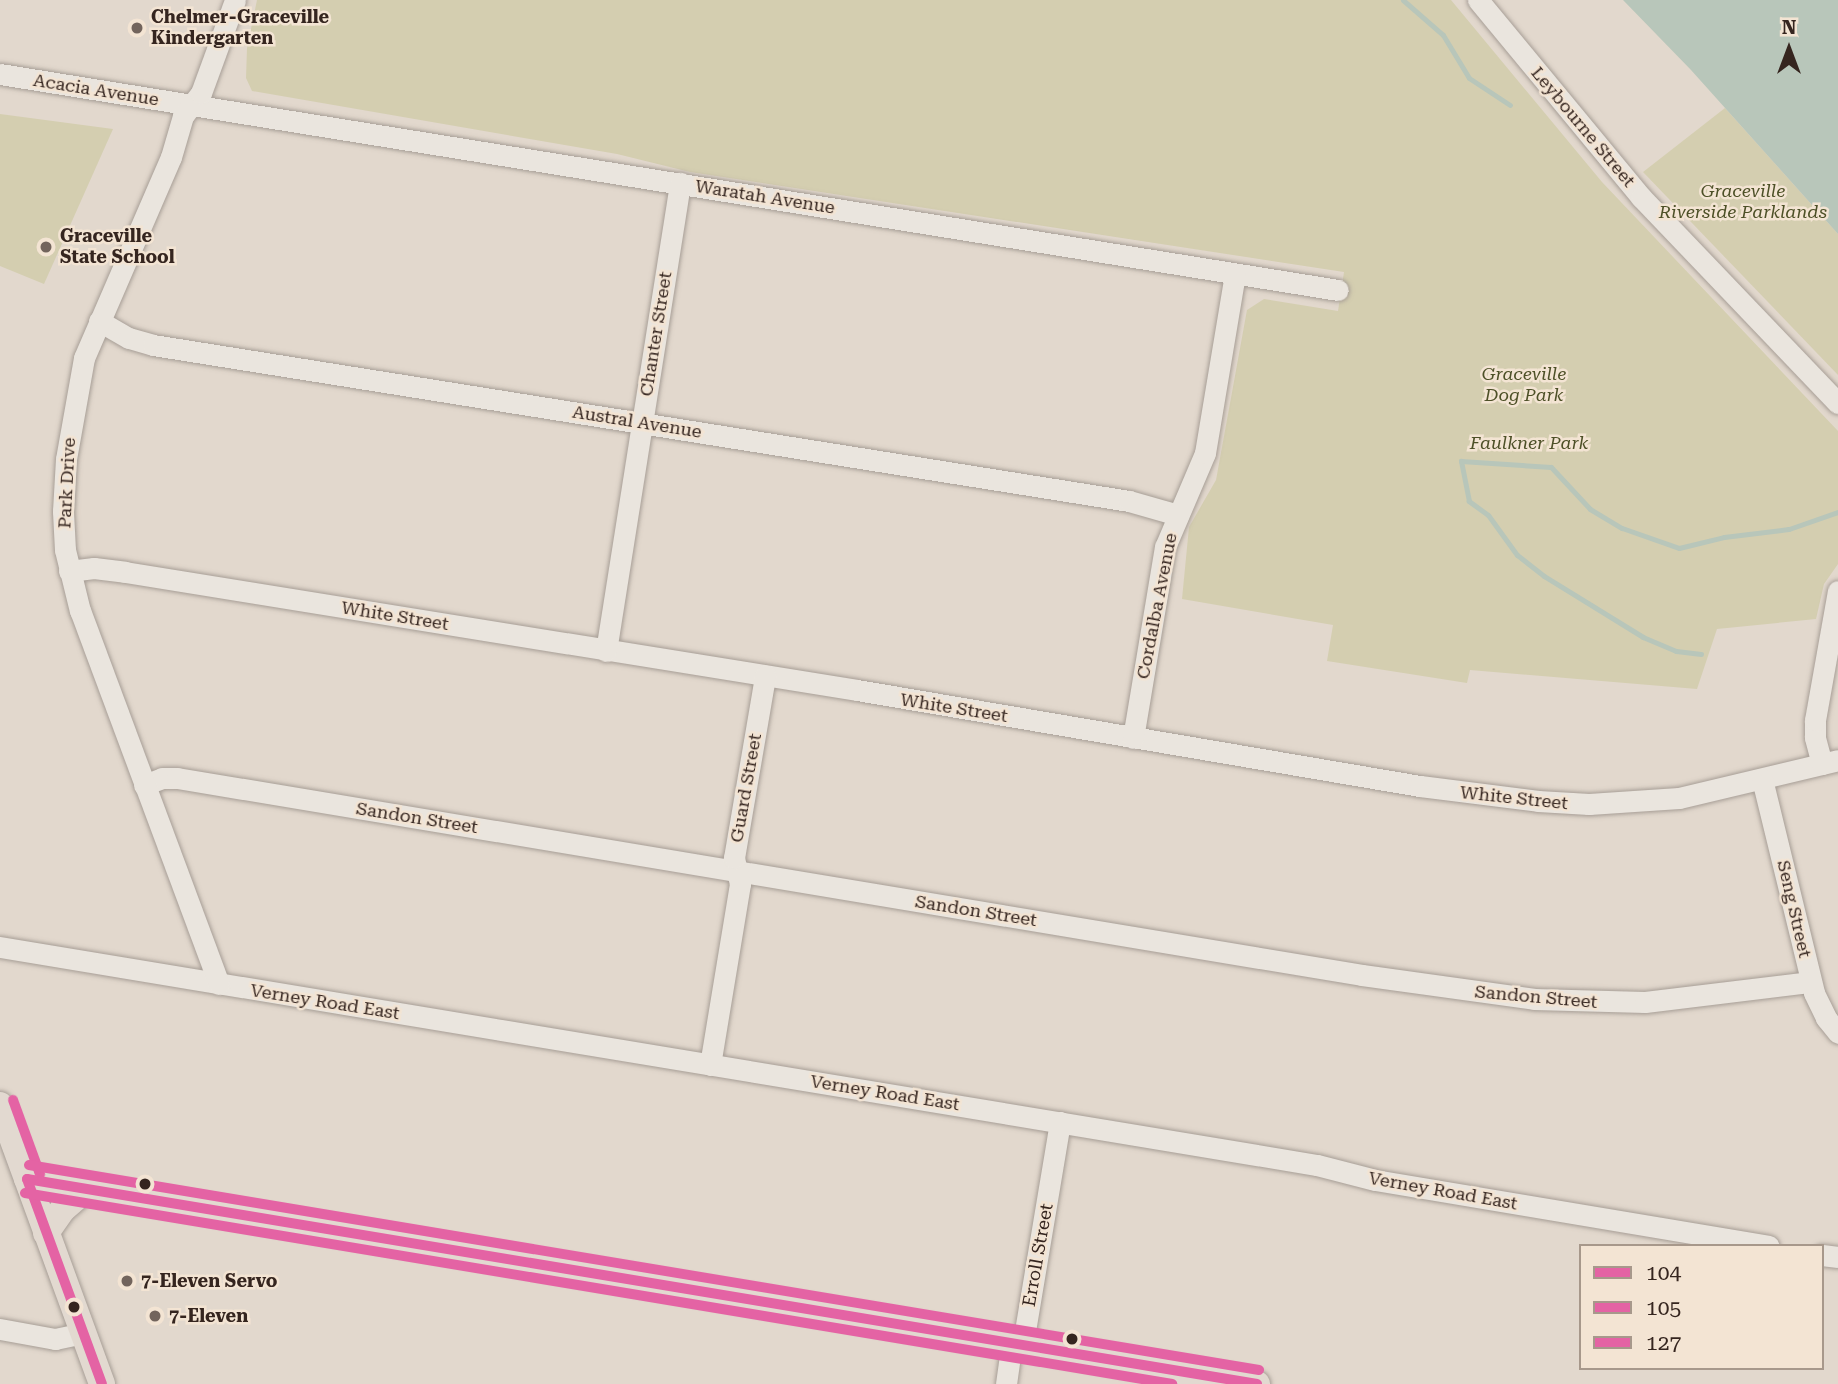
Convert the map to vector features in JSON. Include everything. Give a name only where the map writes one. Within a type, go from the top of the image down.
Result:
[{"type":"main road","points":[[0,1105],[102,1384]]},
{"type":"main road","points":[[27,1179],[1257,1384]]},
{"type":"main road","points":[[46,1233],[62,1210],[86,1189]]},
{"type":"street","name":"Park Drive","points":[[219,984],[87,631],[69,571],[63,511],[66,459],[79,375],[99,321],[171,157],[183,116],[201,93],[235,0]]},
{"type":"street","name":"Leybourne Street","points":[[1478,0],[1641,197],[1838,403]]},
{"type":"street","name":"Acacia Avenue","points":[[0,74],[192,104]]},
{"type":"street","name":"Waratah Avenue","points":[[192,104],[1338,290]]},
{"type":"street","name":"Chanter Street","points":[[606,651],[680,183]]},
{"type":"street","name":"Cordalba Avenue","points":[[1133,738],[1165,547],[1205,453],[1235,274]]},
{"type":"street","name":"Austral Avenue","points":[[99,321],[129,338],[153,345],[1129,501],[1178,515]]},
{"type":"street","name":"White Street","points":[[69,571],[94,568],[112,570],[1420,786],[1574,804],[1668,800],[1830,762]]},
{"type":"street","points":[[1830,762],[1815,737],[1815,720],[1838,591]]},
{"type":"street","name":"Guard Street","points":[[710,1065],[740,884],[734,858],[765,676]]},
{"type":"street","name":"Sandon Street","points":[[144,785],[162,778],[177,778],[1362,975],[1534,999],[1644,1002],[1811,982]]},
{"type":"street","name":"Seng Street","points":[[1762,779],[1811,982],[1819,1006],[1838,1033]]},
{"type":"street","name":"Verney Road East","points":[[0,947],[1317,1165],[1375,1181],[1757,1244]]},
{"type":"street","name":"Erroll Street","points":[[1006,1384],[1010,1356],[1025,1331],[1060,1122]]},
{"type":"street","points":[[0,1329],[55,1339],[83,1333]]},
{"type":"green space","name":"Faulkner Park","points":[[257,0],[1451,0],[1602,182],[1838,431],[1838,564],[1824,584],[1816,619],[1717,629],[1697,689],[1470,670],[1467,683],[1327,661],[1333,625],[1182,599],[1189,527],[1216,480],[1247,310],[1264,299],[1338,311],[1344,272],[690,172],[617,154],[252,91],[246,78],[247,48]]},
{"type":"green space","name":"Graceville Riverside Parklands","points":[[1725,108],[1838,234],[1838,375],[1643,172]]},
{"type":"green space","points":[[0,114],[113,129],[44,284],[0,266]]},
{"type":"shaded area","points":[[1623,0],[1838,0],[1838,234],[1691,70]]},
{"type":"waterway","points":[[1403,0],[1443,35],[1469,78],[1510,105]]},
{"type":"waterway","points":[[1701,654],[1676,651],[1643,637],[1544,576],[1517,555],[1488,515],[1469,501],[1461,461],[1551,467],[1590,509],[1622,528],[1679,548],[1724,537],[1789,529],[1838,512]]},
{"type":"transit line","name":"127","points":[[13,1100],[40,1174]]},
{"type":"transit line","name":"127","points":[[29,1165],[1259,1370]]},
{"type":"transit line","name":"104","points":[[27,1179],[1257,1384]]},
{"type":"transit line","name":"104","points":[[27,1179],[102,1384]]},
{"type":"transit line","name":"105","points":[[25,1193],[1172,1384]]},
{"type":"place","name":"Chelmer-Graceville Kindergarten","points":[[137,28]]},
{"type":"place","name":"Graceville State School","points":[[46,247]]},
{"type":"place","name":"7-Eleven Servo","points":[[127,1281]]},
{"type":"place","name":"7-Eleven","points":[[155,1316]]},
{"type":"park label","name":"Graceville Dog Park","points":[[1524,385]]}]
